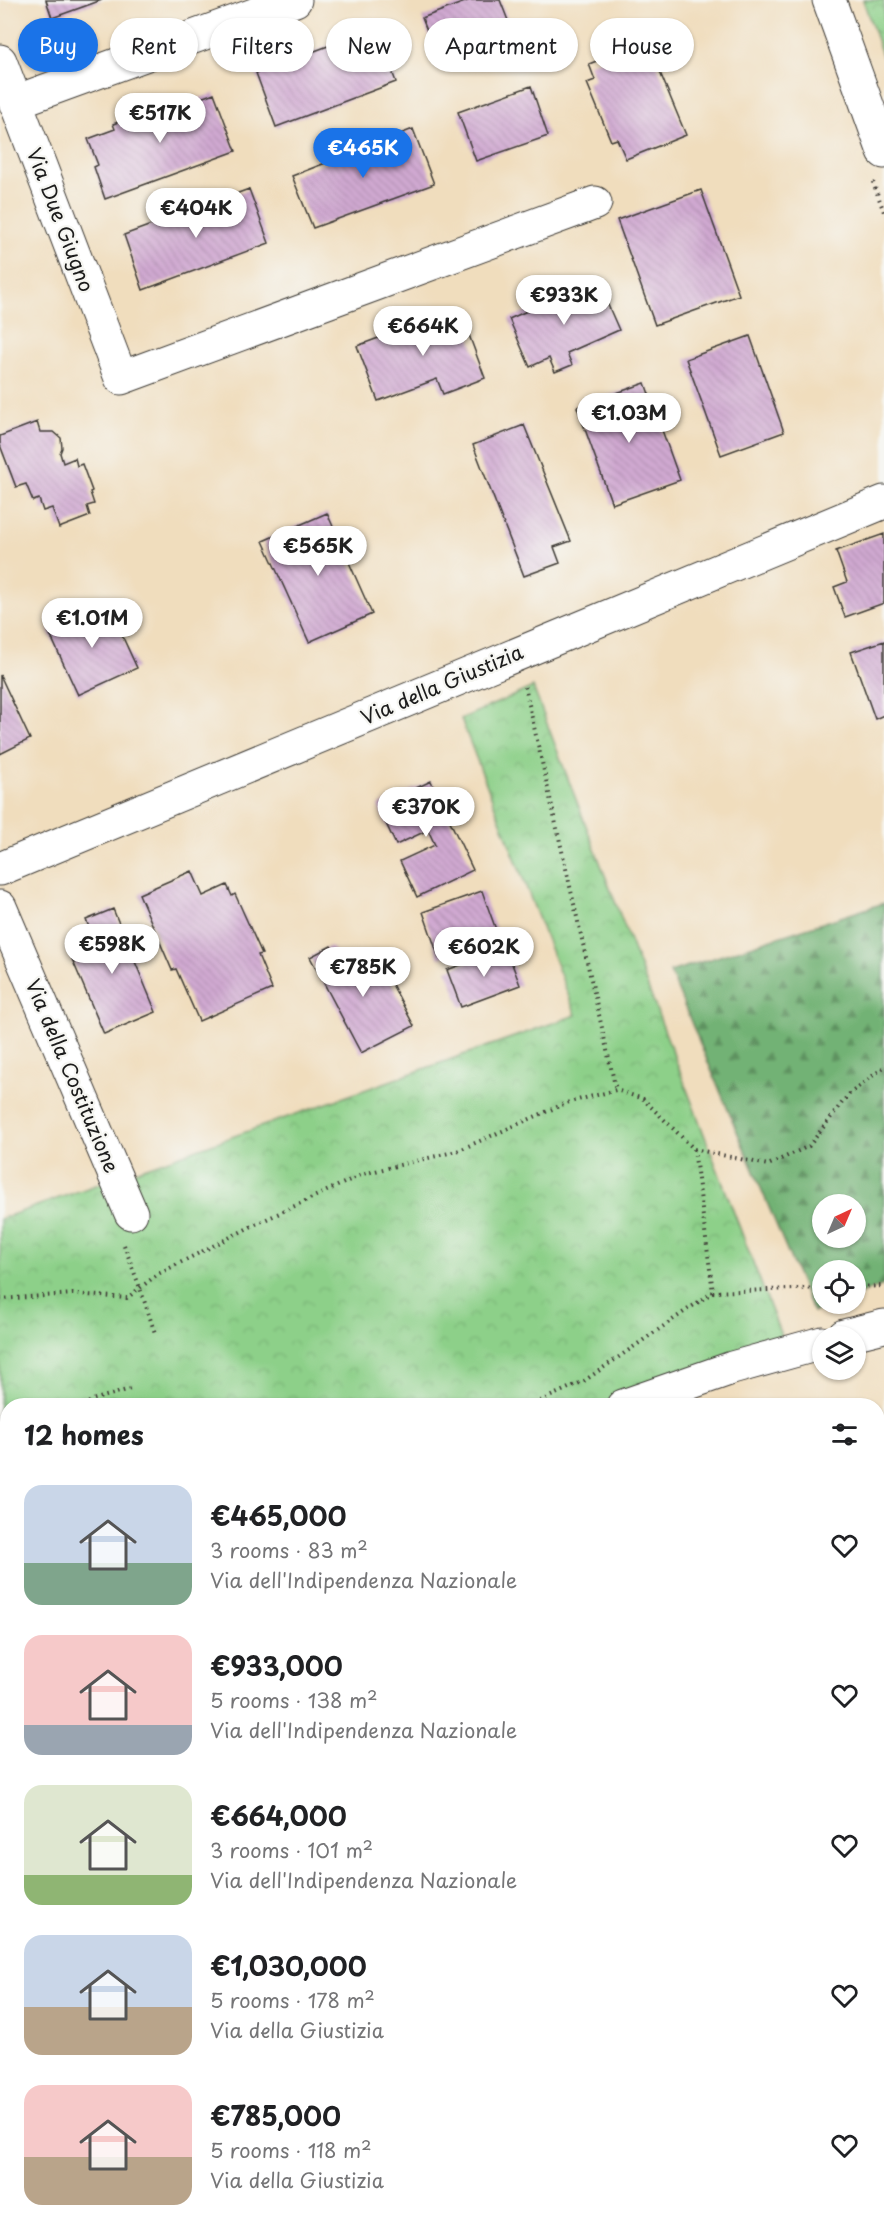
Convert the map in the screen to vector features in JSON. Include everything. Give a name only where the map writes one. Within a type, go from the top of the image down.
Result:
[{"type":"street","points":[[15,102],[295,0]]},
{"type":"street","points":[[829,0],[884,152]]},
{"type":"street","name":"Via Due Giugno","points":[[0,62],[121,378],[595,203]]},
{"type":"street","name":"Via della Giustizia","points":[[0,869],[884,502]]},
{"type":"street","name":"Via della Costituzione","points":[[0,907],[131,1213]]},
{"type":"street","points":[[866,1330],[884,1326]]},
{"type":"street","points":[[646,1398],[732,1368],[812,1346]]},
{"type":"path","points":[[518,654],[616,1089]]},
{"type":"path","points":[[0,1299],[73,1294],[128,1298],[158,1274],[363,1174],[457,1151],[566,1103],[616,1089],[643,1099],[694,1149],[768,1165],[809,1146],[848,1095],[884,1067]]},
{"type":"path","points":[[694,1149],[713,1292]]},
{"type":"path","points":[[866,1287],[884,1286]]},
{"type":"path","points":[[141,1288],[155,1334]]},
{"type":"path","points":[[547,1398],[584,1381],[713,1292],[812,1288]]},
{"type":"path","points":[[99,1398],[134,1388]]},
{"type":"green space","points":[[863,0],[884,0],[884,60]]},
{"type":"green space","points":[[533,687],[785,1346],[623,1398],[0,1398],[0,1219],[576,1015],[461,719]]},
{"type":"green space","points":[[884,903],[884,1285],[866,1292],[866,1260],[812,1260],[812,1310],[670,972]]},
{"type":"building","points":[[46,0],[102,0],[52,18]]},
{"type":"building","points":[[470,0],[500,0],[507,18],[424,18],[424,23],[422,18]]},
{"type":"building","points":[[326,47],[326,72],[392,72],[396,82],[276,127],[256,73],[314,72],[314,51]]},
{"type":"building","points":[[592,72],[660,72],[686,135],[626,159],[617,139],[611,141],[587,83],[595,80]]},
{"type":"building","points":[[531,86],[548,136],[476,161],[458,112]]},
{"type":"building","points":[[214,93],[236,151],[105,199],[94,167],[98,165],[88,139],[115,129],[113,124],[183,99],[185,104]]},
{"type":"building","points":[[413,129],[434,184],[313,228],[292,176]]},
{"type":"building","points":[[249,189],[269,243],[143,290],[124,235]]},
{"type":"building","points":[[701,190],[739,295],[655,325],[617,220]]},
{"type":"building","points":[[597,280],[619,330],[567,353],[572,365],[555,372],[549,358],[530,367],[509,319]]},
{"type":"building","points":[[459,308],[485,378],[443,394],[437,379],[378,401],[357,346]]},
{"type":"building","points":[[750,336],[784,432],[721,455],[686,359]]},
{"type":"building","points":[[645,383],[680,480],[612,504],[577,407]]},
{"type":"building","points":[[37,422],[40,432],[54,432],[61,438],[60,453],[63,463],[75,458],[77,466],[82,464],[92,491],[90,492],[94,504],[87,506],[90,516],[59,528],[52,508],[43,511],[39,499],[33,501],[26,484],[16,487],[0,445],[0,436]]},
{"type":"building","points":[[524,425],[571,541],[554,547],[560,563],[524,576],[473,445]]},
{"type":"building","points":[[327,513],[372,614],[309,642],[263,541]]},
{"type":"building","points":[[884,534],[884,603],[845,617],[834,587],[847,582],[836,551]]},
{"type":"building","points":[[107,603],[137,668],[78,695],[48,630]]},
{"type":"building","points":[[884,641],[884,715],[875,719],[851,652]]},
{"type":"building","points":[[0,675],[30,739],[0,754]]},
{"type":"building","points":[[431,781],[473,870],[417,897],[400,861],[435,845],[428,830],[396,845],[378,806]]},
{"type":"building","points":[[192,871],[203,896],[227,885],[232,896],[235,894],[262,954],[258,955],[272,989],[199,1021],[176,969],[172,970],[139,894]]},
{"type":"building","points":[[482,891],[499,938],[439,958],[423,912]]},
{"type":"building","points":[[113,909],[156,1012],[104,1034],[69,952],[95,941],[86,920]]},
{"type":"building","points":[[331,946],[342,966],[374,950],[414,1026],[361,1053],[310,957]]},
{"type":"building","points":[[506,948],[520,985],[461,1007],[447,970]]}]
